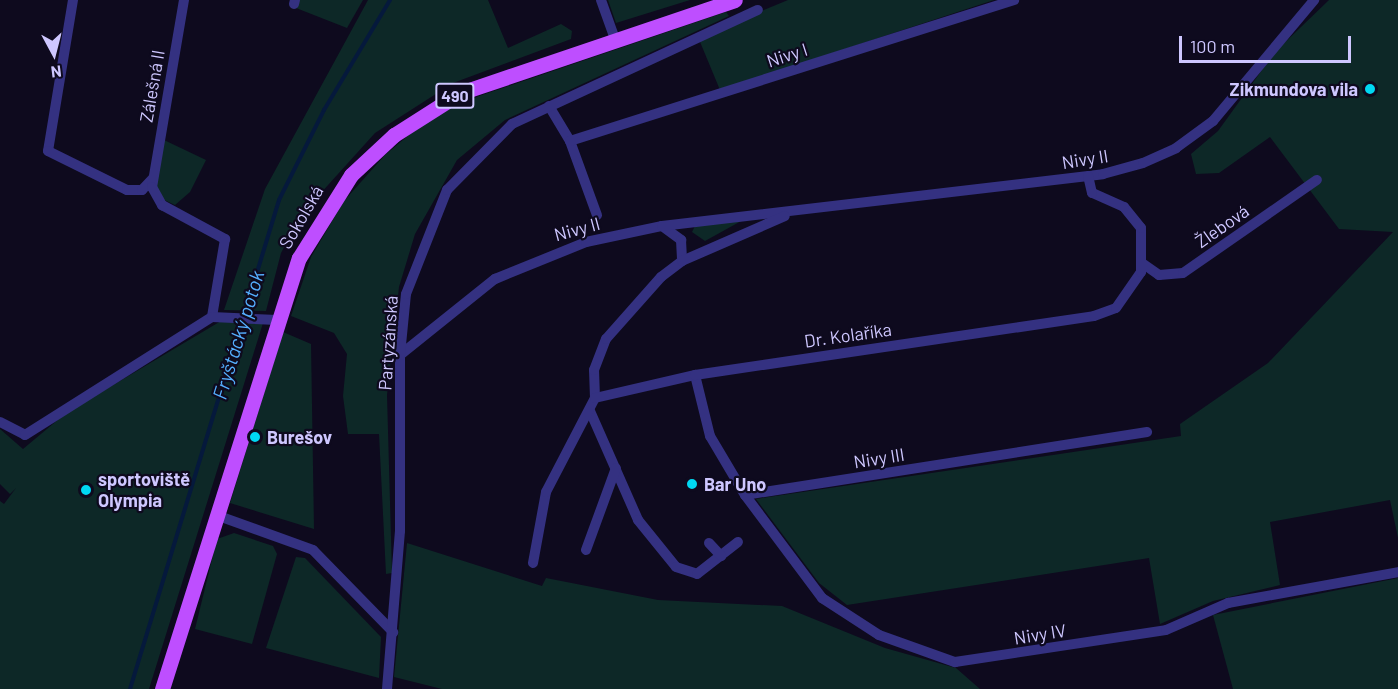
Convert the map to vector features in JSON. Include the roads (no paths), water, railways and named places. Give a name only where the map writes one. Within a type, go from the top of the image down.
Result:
[{"type":"main road","name":"Sokolská","points":[[162,689],[216,515],[270,319],[314,226],[351,175],[394,135],[460,93],[735,0]]},
{"type":"street","points":[[73,0],[48,151],[127,190],[142,190],[153,178]]},
{"type":"street","name":"Zálešná II","points":[[153,178],[184,0]]},
{"type":"street","points":[[601,0],[615,39]]},
{"type":"street","name":"Nivy I","points":[[570,141],[1014,0]]},
{"type":"street","name":"Nivy II","points":[[400,354],[459,303],[530,261],[586,242],[662,226],[793,213],[1088,176],[1143,163],[1197,135],[1314,0]]},
{"type":"street","name":"Partyzánská","points":[[387,689],[400,531],[400,354],[406,294],[422,241],[447,190],[497,136],[549,106],[758,10]]},
{"type":"street","points":[[549,106],[570,141],[597,215]]},
{"type":"street","name":"Dr. Kolaříka","points":[[595,398],[695,375],[1094,316],[1116,308],[1129,294],[1142,263],[1138,221],[1124,207],[1092,193],[1088,176]]},
{"type":"street","points":[[153,178],[154,196],[162,205],[225,239],[218,316]]},
{"type":"street","name":"Žlebová","points":[[1142,263],[1159,275],[1183,273],[1317,180]]},
{"type":"street","name":"Nivy II","points":[[595,398],[594,370],[612,329],[682,261],[793,213]]},
{"type":"street","points":[[662,226],[681,240],[682,261]]},
{"type":"street","points":[[0,422],[25,435],[218,316],[270,319]]},
{"type":"street","points":[[695,375],[710,436],[745,495]]},
{"type":"street","points":[[533,563],[546,492],[595,398]]},
{"type":"street","points":[[590,411],[638,520],[676,567],[697,574],[738,542]]},
{"type":"street","name":"Nivy III","points":[[745,495],[1147,432]]},
{"type":"street","points":[[586,550],[616,468]]},
{"type":"street","name":"Nivy IV","points":[[745,495],[822,598],[879,635],[955,662],[1166,630],[1224,604],[1398,572]]},
{"type":"street","points":[[216,515],[313,550],[393,632]]},
{"type":"street","points":[[709,543],[721,556]]},
{"type":"waterway","name":"Fryštácký potok","points":[[130,689],[279,200],[324,110],[390,0]]},
{"type":"place","name":"Zikmundova vila","points":[[1370,89]]},
{"type":"place","name":"Burešov","points":[[255,437]]},
{"type":"place","name":"Bar Uno","points":[[692,484]]},
{"type":"place","name":"sportoviště Olympia","points":[[86,490]]}]
